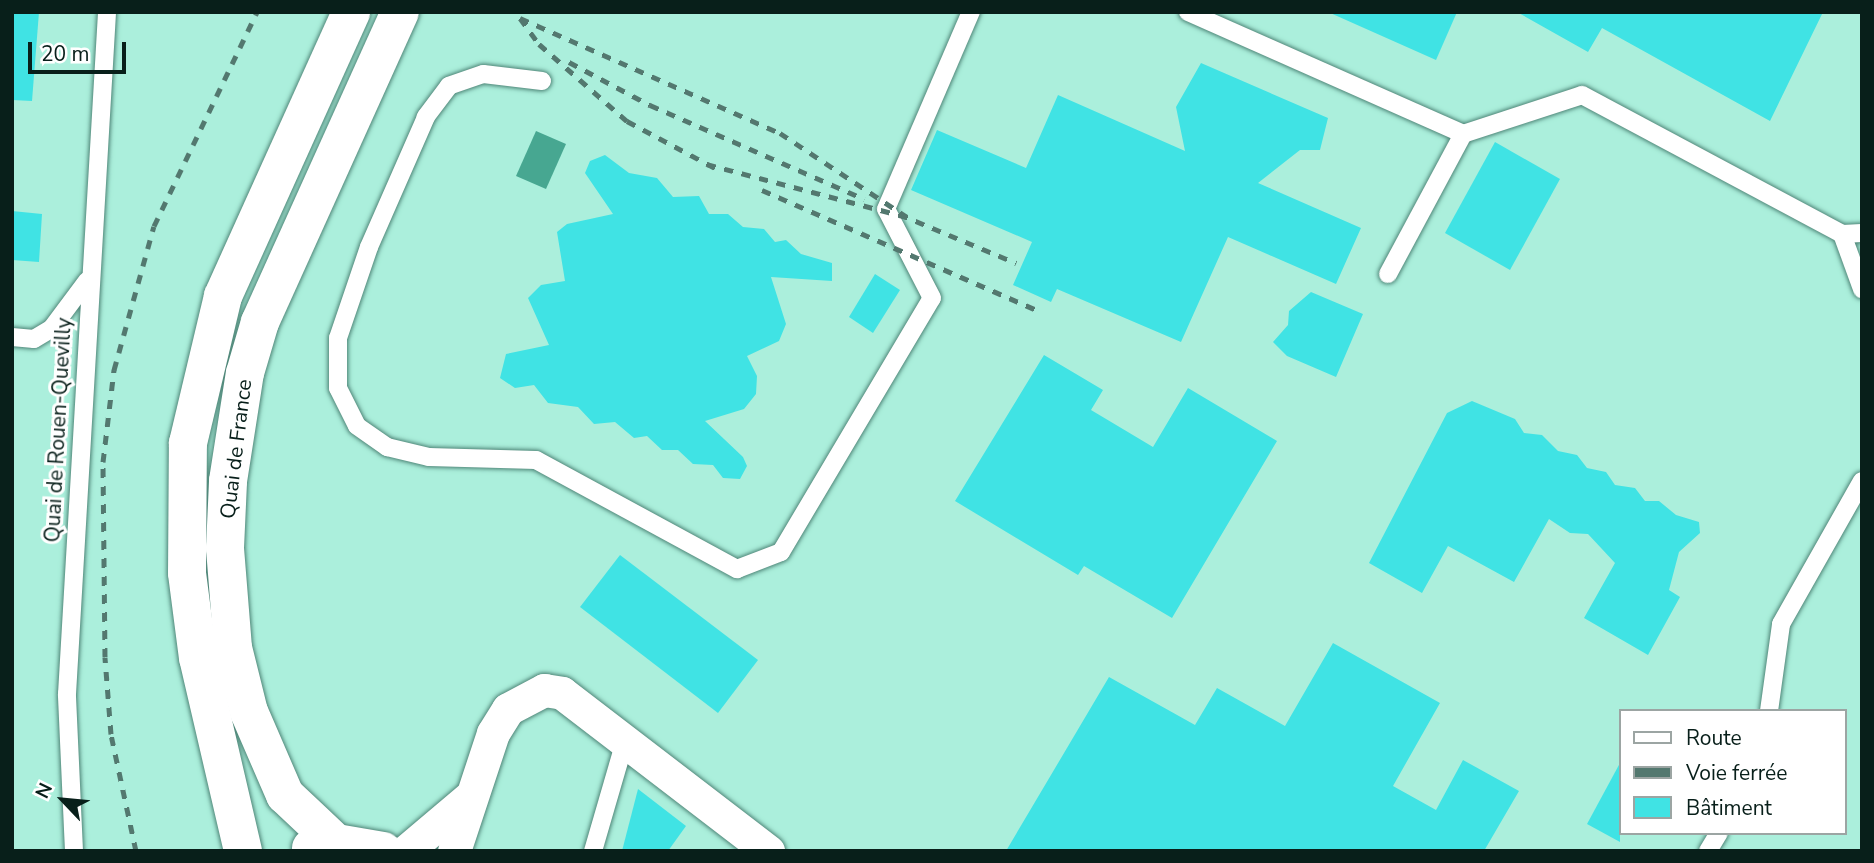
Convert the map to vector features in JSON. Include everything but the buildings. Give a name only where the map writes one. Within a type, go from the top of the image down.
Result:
[{"type":"main road","name":"Quai de France","points":[[243,851],[196,646],[187,573],[188,443],[223,296],[351,12]]},
{"type":"main road","name":"Quai de France","points":[[321,847],[285,795],[249,712],[233,648],[225,548],[228,481],[244,373],[260,322],[400,12]]},
{"type":"main road","points":[[321,847],[383,851]]},
{"type":"street","points":[[454,851],[470,797],[508,709],[544,690],[562,693],[768,851]]},
{"type":"street","points":[[406,851],[470,797]]},
{"type":"lane","name":"Quai de Rouen-Quevilly","points":[[74,851],[67,694],[89,278],[107,12]]},
{"type":"lane","points":[[542,81],[483,74],[449,86],[426,117],[369,247],[338,338],[338,388],[357,426],[387,447],[429,457],[536,460],[737,569],[781,552],[932,298],[886,212],[971,12]]},
{"type":"lane","points":[[1188,12],[1463,134],[1582,95],[1842,234],[1862,233]]},
{"type":"lane","points":[[1388,274],[1463,134]]},
{"type":"lane","points":[[1842,234],[1862,289]]},
{"type":"lane","points":[[12,337],[34,338],[52,328],[89,278]]},
{"type":"lane","points":[[1769,709],[1781,624],[1862,481]]},
{"type":"lane","points":[[593,851],[625,741]]},
{"type":"lane","points":[[1708,851],[1718,835]]},
{"type":"shaded area","points":[[12,12],[1862,12],[1862,851],[12,851]]},
{"type":"shaded area","points":[[536,131],[566,144],[546,189],[516,176]]},
{"type":"railway","points":[[136,851],[111,734],[105,657],[103,462],[114,370],[154,226],[257,12]]},
{"type":"railway","points":[[520,18],[780,133],[907,217],[707,164]]},
{"type":"railway","points":[[520,18],[539,44],[627,121],[715,168]]},
{"type":"railway","points":[[569,62],[650,105],[864,199]]},
{"type":"railway","points":[[762,190],[1037,310]]},
{"type":"railway","points":[[899,214],[1016,263]]}]
